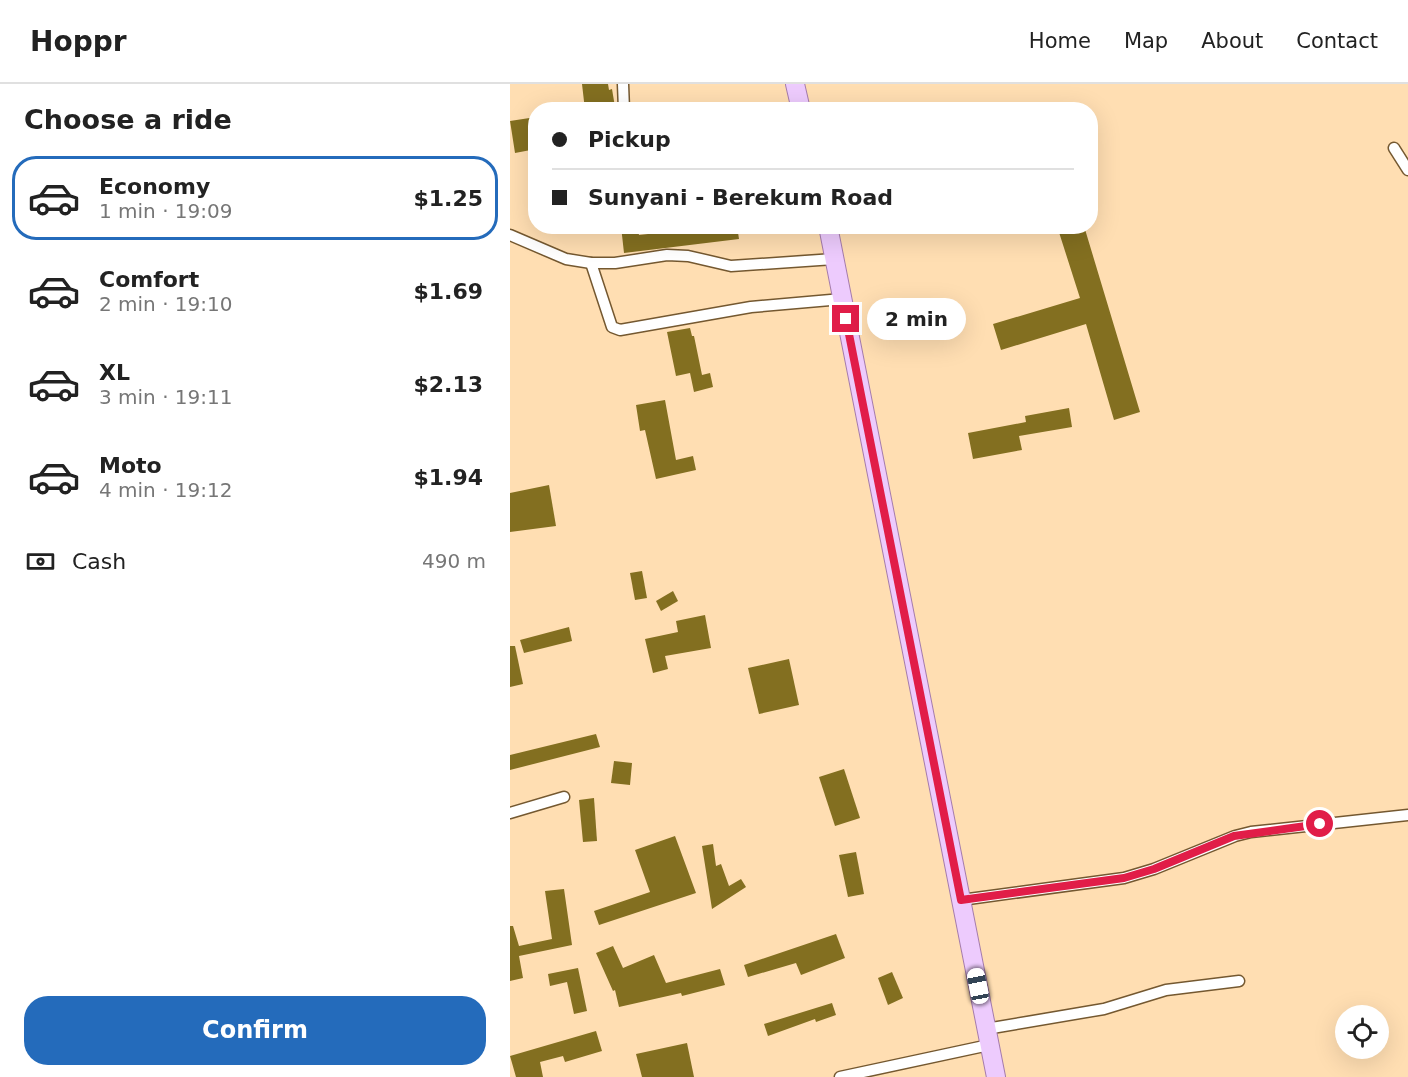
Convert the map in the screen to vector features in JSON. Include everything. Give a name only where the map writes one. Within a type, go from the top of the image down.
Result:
[{"type":"main road","points":[[795,84],[799,102]]},
{"type":"main road","points":[[829,234],[996,1077]]},
{"type":"street","points":[[623,84],[624,102]]},
{"type":"street","points":[[1394,148],[1408,170]]},
{"type":"street","points":[[510,235],[566,259],[591,263],[615,263],[667,255],[688,256],[731,266],[834,259]]},
{"type":"street","points":[[591,263],[612,327],[620,330],[751,307],[842,299]]},
{"type":"street","points":[[510,813],[564,797]]},
{"type":"street","points":[[961,900],[1124,878],[1154,869],[1234,836],[1251,832],[1408,815]]},
{"type":"street","points":[[840,1077],[988,1037],[1104,1009],[1166,990],[1239,981]]},
{"type":"building","points":[[582,84],[608,84],[609,90],[612,89],[614,102],[584,102]]},
{"type":"building","points":[[528,118],[528,151],[515,153],[510,121]]},
{"type":"building","points":[[622,234],[738,234],[739,239],[624,253]]},
{"type":"building","points":[[1060,234],[1086,234],[1140,412],[1114,420],[1086,324],[1001,350],[993,324],[1080,298]]},
{"type":"building","points":[[690,328],[694,336],[702,375],[710,373],[713,387],[694,392],[690,373],[676,376],[667,332]]},
{"type":"building","points":[[665,400],[676,460],[693,456],[696,470],[656,479],[645,430],[640,431],[636,405]]},
{"type":"building","points":[[1069,408],[1072,427],[1019,436],[1022,450],[973,459],[968,433],[1026,422],[1025,416]]},
{"type":"building","points":[[549,485],[556,526],[510,532],[510,493]]},
{"type":"building","points":[[642,571],[647,598],[635,600],[630,573]]},
{"type":"building","points":[[673,591],[678,601],[661,611],[656,601]]},
{"type":"building","points":[[705,615],[711,648],[665,656],[668,669],[653,673],[645,639],[678,632],[676,621]]},
{"type":"building","points":[[569,627],[572,641],[524,653],[520,640]]},
{"type":"building","points":[[510,646],[515,646],[523,684],[510,687]]},
{"type":"building","points":[[789,659],[799,705],[759,714],[748,668]]},
{"type":"building","points":[[596,734],[600,747],[510,770],[510,755]]},
{"type":"building","points":[[614,761],[632,763],[630,785],[611,783]]},
{"type":"building","points":[[844,769],[860,818],[835,826],[819,777]]},
{"type":"building","points":[[594,798],[597,841],[583,842],[579,800]]},
{"type":"building","points":[[675,836],[696,893],[599,925],[594,911],[650,892],[635,850]]},
{"type":"building","points":[[713,844],[716,866],[721,864],[729,886],[741,879],[746,887],[712,909],[702,846]]},
{"type":"building","points":[[856,852],[864,894],[848,897],[839,855]]},
{"type":"building","points":[[564,889],[572,945],[519,956],[523,978],[510,981],[510,926],[513,926],[519,946],[552,939],[545,891]]},
{"type":"building","points":[[836,934],[845,958],[801,975],[796,963],[748,977],[744,965]]},
{"type":"building","points":[[613,946],[623,968],[654,955],[666,983],[720,969],[725,985],[682,996],[681,993],[619,1007],[615,990],[613,991],[596,953]]},
{"type":"building","points":[[578,968],[587,1011],[574,1014],[567,982],[550,986],[548,974]]},
{"type":"building","points":[[892,972],[903,998],[888,1005],[878,978]]},
{"type":"building","points":[[832,1003],[836,1015],[816,1022],[815,1019],[768,1036],[764,1024]]},
{"type":"building","points":[[596,1031],[602,1051],[565,1062],[563,1056],[540,1062],[543,1077],[516,1077],[510,1056]]},
{"type":"building","points":[[687,1043],[694,1077],[642,1077],[636,1054]]},
{"type":"route","points":[[846,319],[961,900],[1124,878],[1154,869],[1234,836],[1320,824]]}]
